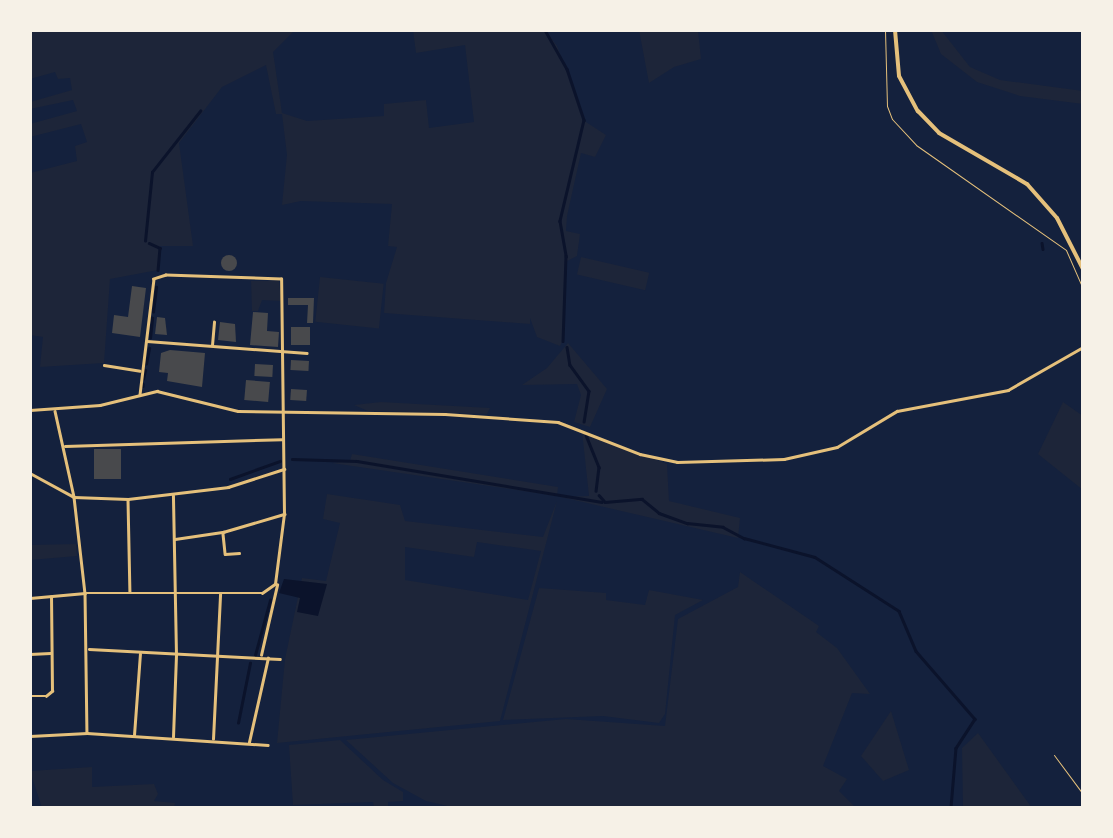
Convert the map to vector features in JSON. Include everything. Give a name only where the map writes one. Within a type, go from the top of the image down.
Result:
[{"type":"main road","points":[[894,30],[899,76],[918,111],[939,133],[1027,184],[1057,218],[1083,269]]},
{"type":"street","points":[[140,394],[154,279],[166,275],[281,279],[285,352],[284,514],[279,575],[260,657]]},
{"type":"street","points":[[212,347],[214,322]]},
{"type":"street","points":[[146,340],[308,353]]},
{"type":"street","points":[[30,410],[100,405],[140,394],[174,392],[224,408],[284,413],[392,412],[541,421],[581,428],[658,459],[696,462],[798,458],[852,440],[896,411],[1008,390],[1083,347]]},
{"type":"street","points":[[104,365],[141,371]]},
{"type":"street","points":[[54,410],[74,497],[86,593],[87,732]]},
{"type":"street","points":[[64,446],[284,439]]},
{"type":"street","points":[[30,473],[74,497],[128,499],[228,487],[284,468]]},
{"type":"street","points":[[173,495],[173,737]]},
{"type":"street","points":[[128,499],[130,594]]},
{"type":"street","points":[[174,539],[223,532],[284,514]]},
{"type":"street","points":[[223,532],[225,554],[239,553]]},
{"type":"street","points":[[30,598],[86,593],[262,592],[275,584],[279,575]]},
{"type":"street","points":[[213,739],[220,592]]},
{"type":"street","points":[[30,696],[50,695],[52,596]]},
{"type":"street","points":[[219,634],[226,634]]},
{"type":"street","points":[[87,649],[280,659]]},
{"type":"street","points":[[30,654],[52,652]]},
{"type":"street","points":[[134,735],[140,652]]},
{"type":"street","points":[[248,743],[268,658]]},
{"type":"street","points":[[30,736],[87,732],[268,745]]},
{"type":"path","points":[[886,30],[887,106],[892,120],[916,145],[1066,250],[1083,288]]},
{"type":"path","points":[[1054,754],[1083,794]]},
{"type":"shaded area","points":[[30,30],[295,30],[273,52],[282,113],[307,121],[384,116],[384,104],[426,100],[429,128],[474,122],[465,45],[416,53],[413,30],[545,30],[557,46],[586,122],[606,135],[595,157],[581,153],[567,216],[566,231],[580,234],[577,256],[567,261],[560,346],[537,337],[530,318],[530,324],[384,313],[386,283],[397,247],[388,246],[392,204],[301,201],[282,205],[287,155],[282,114],[276,114],[266,65],[222,87],[179,143],[193,246],[160,246],[158,270],[110,279],[104,363],[40,367],[43,337],[30,335],[30,173],[77,161],[75,146],[87,142],[81,124],[30,137],[30,124],[77,111],[73,100],[30,109],[30,102],[72,90],[70,78],[58,79],[55,72],[30,79]]},
{"type":"shaded area","points":[[639,30],[698,30],[701,59],[674,67],[649,83]]},
{"type":"shaded area","points":[[931,30],[941,30],[970,67],[1000,80],[1083,91],[1083,104],[1020,96],[977,82],[941,54]]},
{"type":"shaded area","points":[[581,257],[649,273],[645,290],[577,275]]},
{"type":"shaded area","points":[[320,277],[384,284],[379,328],[315,322]]},
{"type":"shaded area","points":[[251,281],[279,281],[281,301],[262,300],[258,311],[252,311]]},
{"type":"shaded area","points":[[568,343],[607,389],[590,427],[574,422],[581,395],[577,384],[522,385],[547,368]]},
{"type":"shaded area","points":[[381,402],[490,408],[487,414],[368,411],[354,405]]},
{"type":"shaded area","points":[[1063,402],[1083,416],[1083,490],[1038,454]]},
{"type":"shaded area","points":[[582,431],[667,464],[669,501],[740,518],[738,538],[561,497],[589,496]]},
{"type":"shaded area","points":[[352,454],[558,487],[557,496],[332,463],[350,461]]},
{"type":"shaded area","points":[[327,494],[400,505],[405,521],[543,537],[557,501],[500,721],[277,743],[285,659],[302,578],[326,581],[340,523],[323,519]],"holes":[[[477,542],[541,551],[528,600],[405,580],[405,547],[474,557]]]},
{"type":"shaded area","points":[[76,544],[77,556],[30,560],[30,545]]},
{"type":"shaded area","points":[[740,572],[819,626],[816,632],[837,648],[870,694],[852,693],[823,766],[847,779],[839,791],[856,808],[456,808],[426,801],[393,783],[346,740],[566,719],[665,726],[678,619],[738,587]]},
{"type":"shaded area","points":[[284,579],[327,584],[318,616],[297,612],[300,598],[279,593]]},
{"type":"shaded area","points":[[539,588],[606,593],[606,600],[645,605],[649,590],[703,600],[675,615],[665,714],[659,723],[603,716],[503,720]]},
{"type":"shaded area","points":[[891,711],[909,770],[883,781],[861,756]]},
{"type":"shaded area","points":[[978,733],[1032,808],[963,808],[962,748]]},
{"type":"shaded area","points":[[340,740],[383,780],[403,792],[403,801],[388,802],[388,808],[374,808],[373,802],[293,805],[289,745]]},
{"type":"shaded area","points":[[92,767],[92,787],[154,784],[158,794],[154,801],[175,803],[174,808],[42,808],[30,771]]},
{"type":"building","points":[[229,255],[237,263],[229,271],[221,263]]},
{"type":"building","points":[[132,286],[146,288],[140,337],[112,333],[114,315],[128,317]]},
{"type":"building","points":[[288,298],[314,298],[313,323],[307,323],[308,305],[288,305]]},
{"type":"building","points":[[253,312],[268,313],[267,331],[279,332],[278,347],[250,345]]},
{"type":"building","points":[[157,317],[165,318],[167,335],[155,334]]},
{"type":"building","points":[[220,322],[235,324],[236,342],[218,340]]},
{"type":"building","points":[[291,327],[310,327],[310,345],[291,345]]},
{"type":"building","points":[[161,353],[205,353],[202,387],[167,381],[168,373],[159,372]]},
{"type":"building","points":[[291,360],[309,361],[308,371],[290,370]]},
{"type":"building","points":[[255,364],[273,365],[272,377],[254,376]]},
{"type":"building","points":[[246,380],[270,382],[268,402],[244,400]]},
{"type":"building","points":[[291,389],[307,390],[306,401],[290,400]]},
{"type":"building","points":[[94,449],[121,449],[121,479],[94,479]]},
{"type":"waterway","points":[[545,30],[567,69],[584,120],[560,221],[566,256],[563,341]]},
{"type":"waterway","points":[[145,241],[152,172],[200,111]]},
{"type":"waterway","points":[[149,243],[160,248],[158,270]]},
{"type":"waterway","points":[[1042,243],[1043,249]]},
{"type":"waterway","points":[[153,312],[156,287]]},
{"type":"waterway","points":[[150,338],[152,318]]},
{"type":"waterway","points":[[567,347],[570,365],[589,391],[584,422]]},
{"type":"waterway","points":[[146,364],[149,348]]},
{"type":"waterway","points":[[143,379],[145,370]]},
{"type":"waterway","points":[[586,435],[599,467],[596,491]]},
{"type":"waterway","points":[[292,459],[357,461],[602,502]]},
{"type":"waterway","points":[[230,479],[280,461]]},
{"type":"waterway","points":[[599,495],[605,502],[642,499],[659,513],[687,523],[723,527],[744,538],[815,557],[899,611],[916,651],[975,719],[956,748],[951,808]]},
{"type":"waterway","points":[[255,655],[270,600]]},
{"type":"waterway","points":[[238,723],[250,663]]}]
